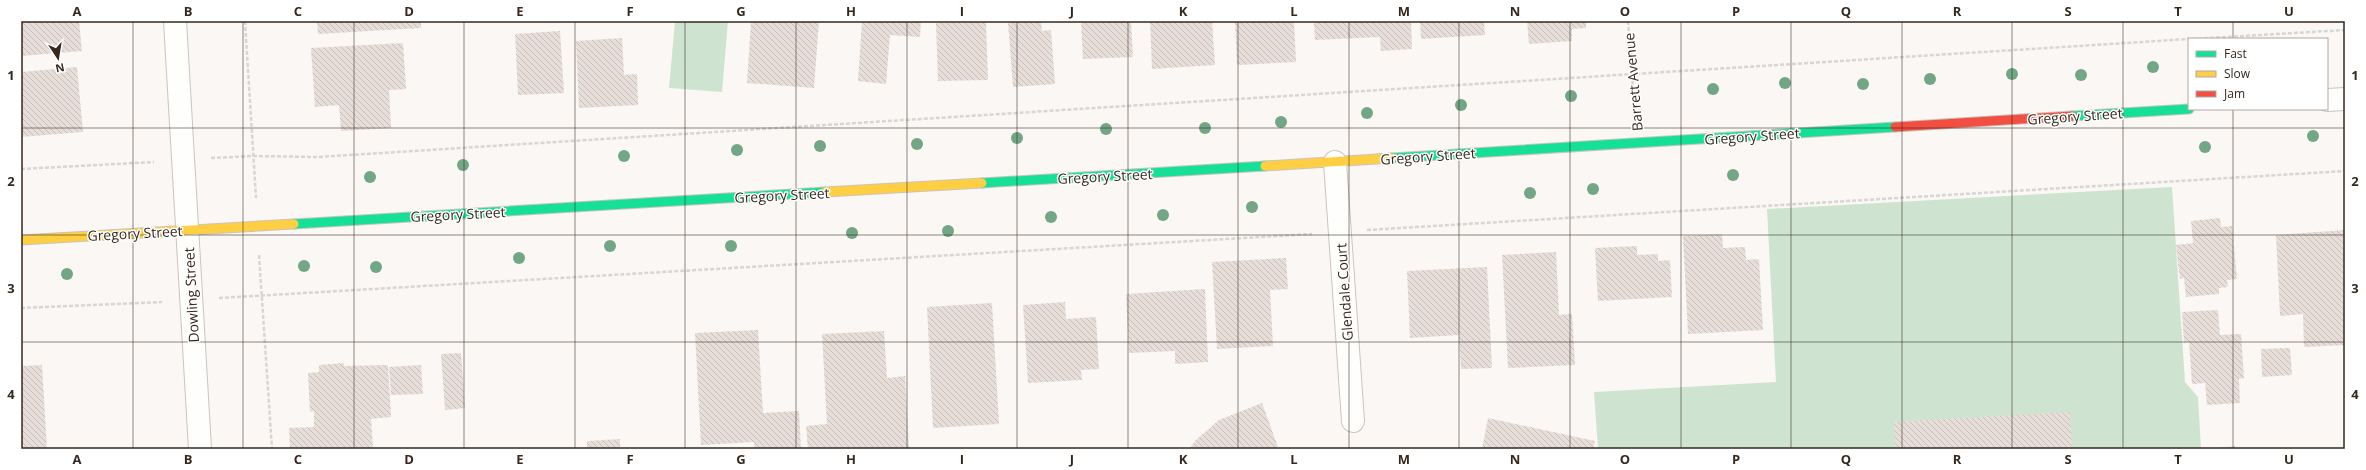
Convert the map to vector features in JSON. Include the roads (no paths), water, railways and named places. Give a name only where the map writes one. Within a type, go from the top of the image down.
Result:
[{"type":"street","name":"Dowling Street","points":[[175,21],[200,449]]},
{"type":"street","points":[[2328,100],[2345,99]]},
{"type":"street","name":"Gregory Street","points":[[21,240],[1335,162],[2188,109]]},
{"type":"street","name":"Glendale Court","points":[[1335,162],[1353,421]]}]
